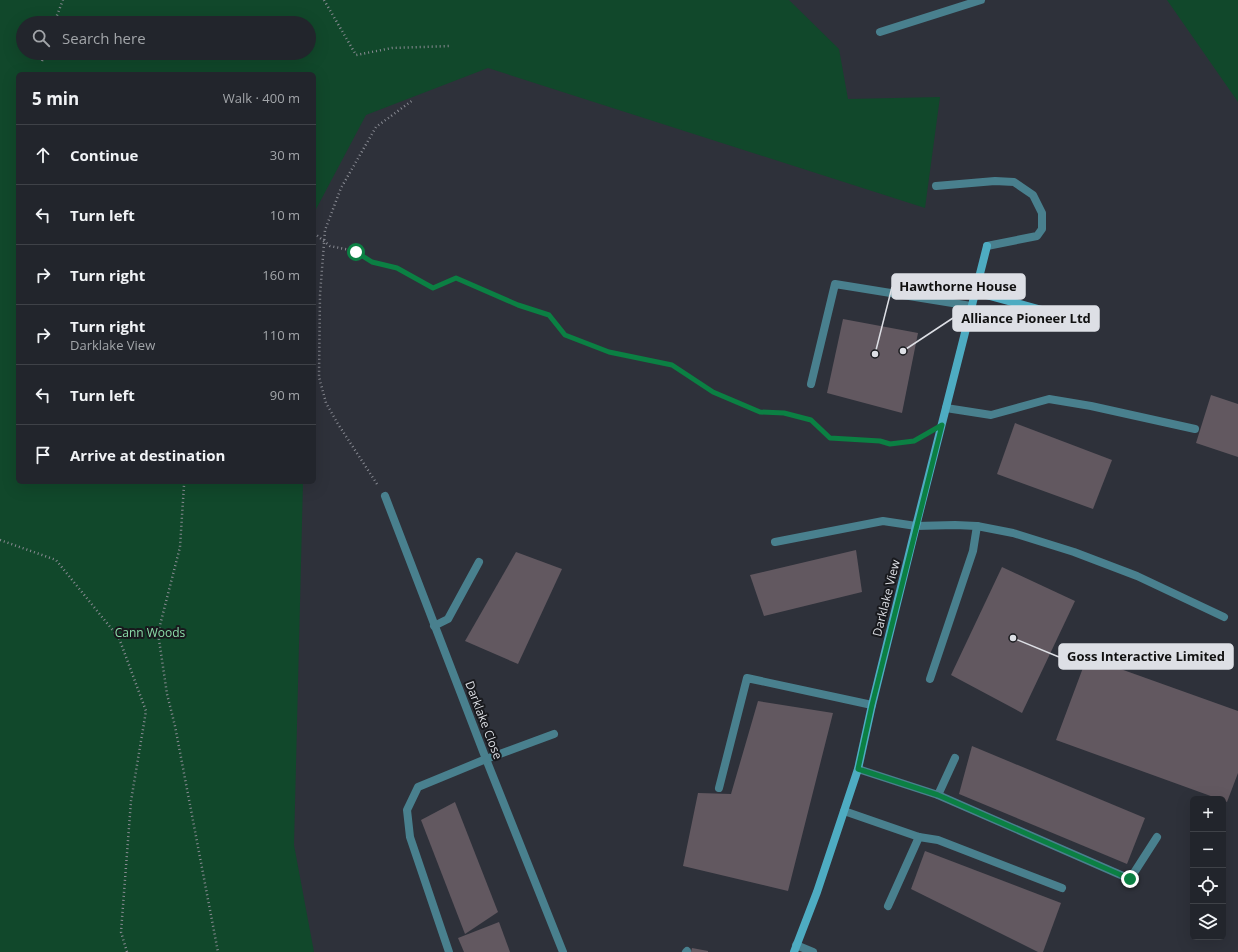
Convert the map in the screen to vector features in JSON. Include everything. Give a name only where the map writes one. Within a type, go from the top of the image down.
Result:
[{"type":"street","name":"Darklake View","points":[[795,949],[817,892],[858,769],[872,705],[916,526],[987,246]]},
{"type":"street","points":[[975,292],[1042,310]]},
{"type":"lane","points":[[880,32],[981,0]]},
{"type":"lane","points":[[936,186],[995,181],[1014,182],[1033,195],[1042,213],[1042,229],[1037,236],[987,246]]},
{"type":"lane","points":[[811,384],[835,284],[971,306]]},
{"type":"lane","points":[[946,408],[991,415],[1049,399],[1091,406],[1194,429]]},
{"type":"lane","name":"Darklake Close","points":[[385,496],[434,626],[563,952]]},
{"type":"lane","points":[[775,542],[883,520],[916,526],[955,524],[977,526],[1013,533],[1074,552],[1137,576],[1224,617]]},
{"type":"lane","points":[[930,679],[973,551],[977,526]]},
{"type":"lane","points":[[434,626],[448,619],[479,562]]},
{"type":"lane","points":[[719,788],[747,678],[872,705]]},
{"type":"lane","points":[[449,952],[410,837],[407,810],[418,787],[486,759],[554,734]]},
{"type":"lane","points":[[938,795],[955,758]]},
{"type":"lane","points":[[858,769],[938,795],[1130,879],[1157,837]]},
{"type":"lane","points":[[844,811],[918,837],[938,840],[1062,888]]},
{"type":"lane","points":[[888,906],[918,837]]},
{"type":"lane","points":[[795,949],[813,952]]},
{"type":"path","points":[[56,16],[62,0]]},
{"type":"path","points":[[324,0],[356,55],[392,48],[451,46]]},
{"type":"path","points":[[385,496],[326,403],[319,377],[320,295],[324,230],[341,188],[376,127],[413,100]]},
{"type":"path","points":[[316,235],[330,246],[356,252],[372,262],[397,268],[433,288],[456,278],[518,305],[549,315],[565,335],[609,352],[672,365],[713,392],[760,412],[784,413],[811,420],[830,438],[880,441],[890,444],[914,441],[942,425]]},
{"type":"path","points":[[184,484],[180,547],[158,633],[167,694],[175,726],[218,952]]},
{"type":"path","points":[[0,540],[56,560],[119,638],[146,711],[132,802],[121,932],[127,952]]},
{"type":"green space","name":"Cann Woods","points":[[0,0],[789,0],[839,49],[848,99],[940,97],[925,208],[488,68],[366,115],[316,209],[316,72],[16,72],[16,484],[303,484],[294,845],[314,952],[0,952]]},
{"type":"green space","points":[[1167,0],[1238,0],[1238,102]]},
{"type":"building","points":[[843,319],[918,333],[902,413],[827,393]]},
{"type":"building","points":[[1211,395],[1238,404],[1238,457],[1196,443]]},
{"type":"building","points":[[1015,423],[1112,460],[1093,509],[997,474]]},
{"type":"building","points":[[856,550],[862,592],[764,616],[750,575]]},
{"type":"building","points":[[516,552],[562,569],[518,664],[465,641]]},
{"type":"building","points":[[1002,567],[1075,601],[1022,713],[951,675]]},
{"type":"building","points":[[1087,657],[1238,711],[1238,773],[1227,802],[1226,796],[1211,796],[1056,740]]},
{"type":"building","points":[[758,701],[833,713],[788,891],[683,866],[698,793],[731,794]]},
{"type":"building","points":[[972,746],[1145,818],[1127,864],[959,794]]},
{"type":"building","points":[[455,802],[498,912],[465,934],[421,820]]},
{"type":"building","points":[[925,851],[1061,903],[1043,952],[1038,952],[911,889]]},
{"type":"building","points":[[499,922],[510,952],[464,952],[458,938]]},
{"type":"building","points":[[692,948],[708,951],[708,952],[691,952]]},
{"type":"place","name":"Alliance Pioneer Ltd","points":[[903,351]]},
{"type":"place","name":"Hawthorne House","points":[[875,354]]},
{"type":"place","name":"Goss Interactive Limited","points":[[1013,638]]},
{"type":"route","points":[[356,252],[372,262],[397,268],[433,288],[456,278],[518,305],[549,315],[565,335],[609,352],[672,365],[713,392],[760,412],[784,413],[811,420],[830,438],[880,441],[890,444],[914,441],[942,425],[872,705],[858,769],[938,795],[1130,879]]}]
